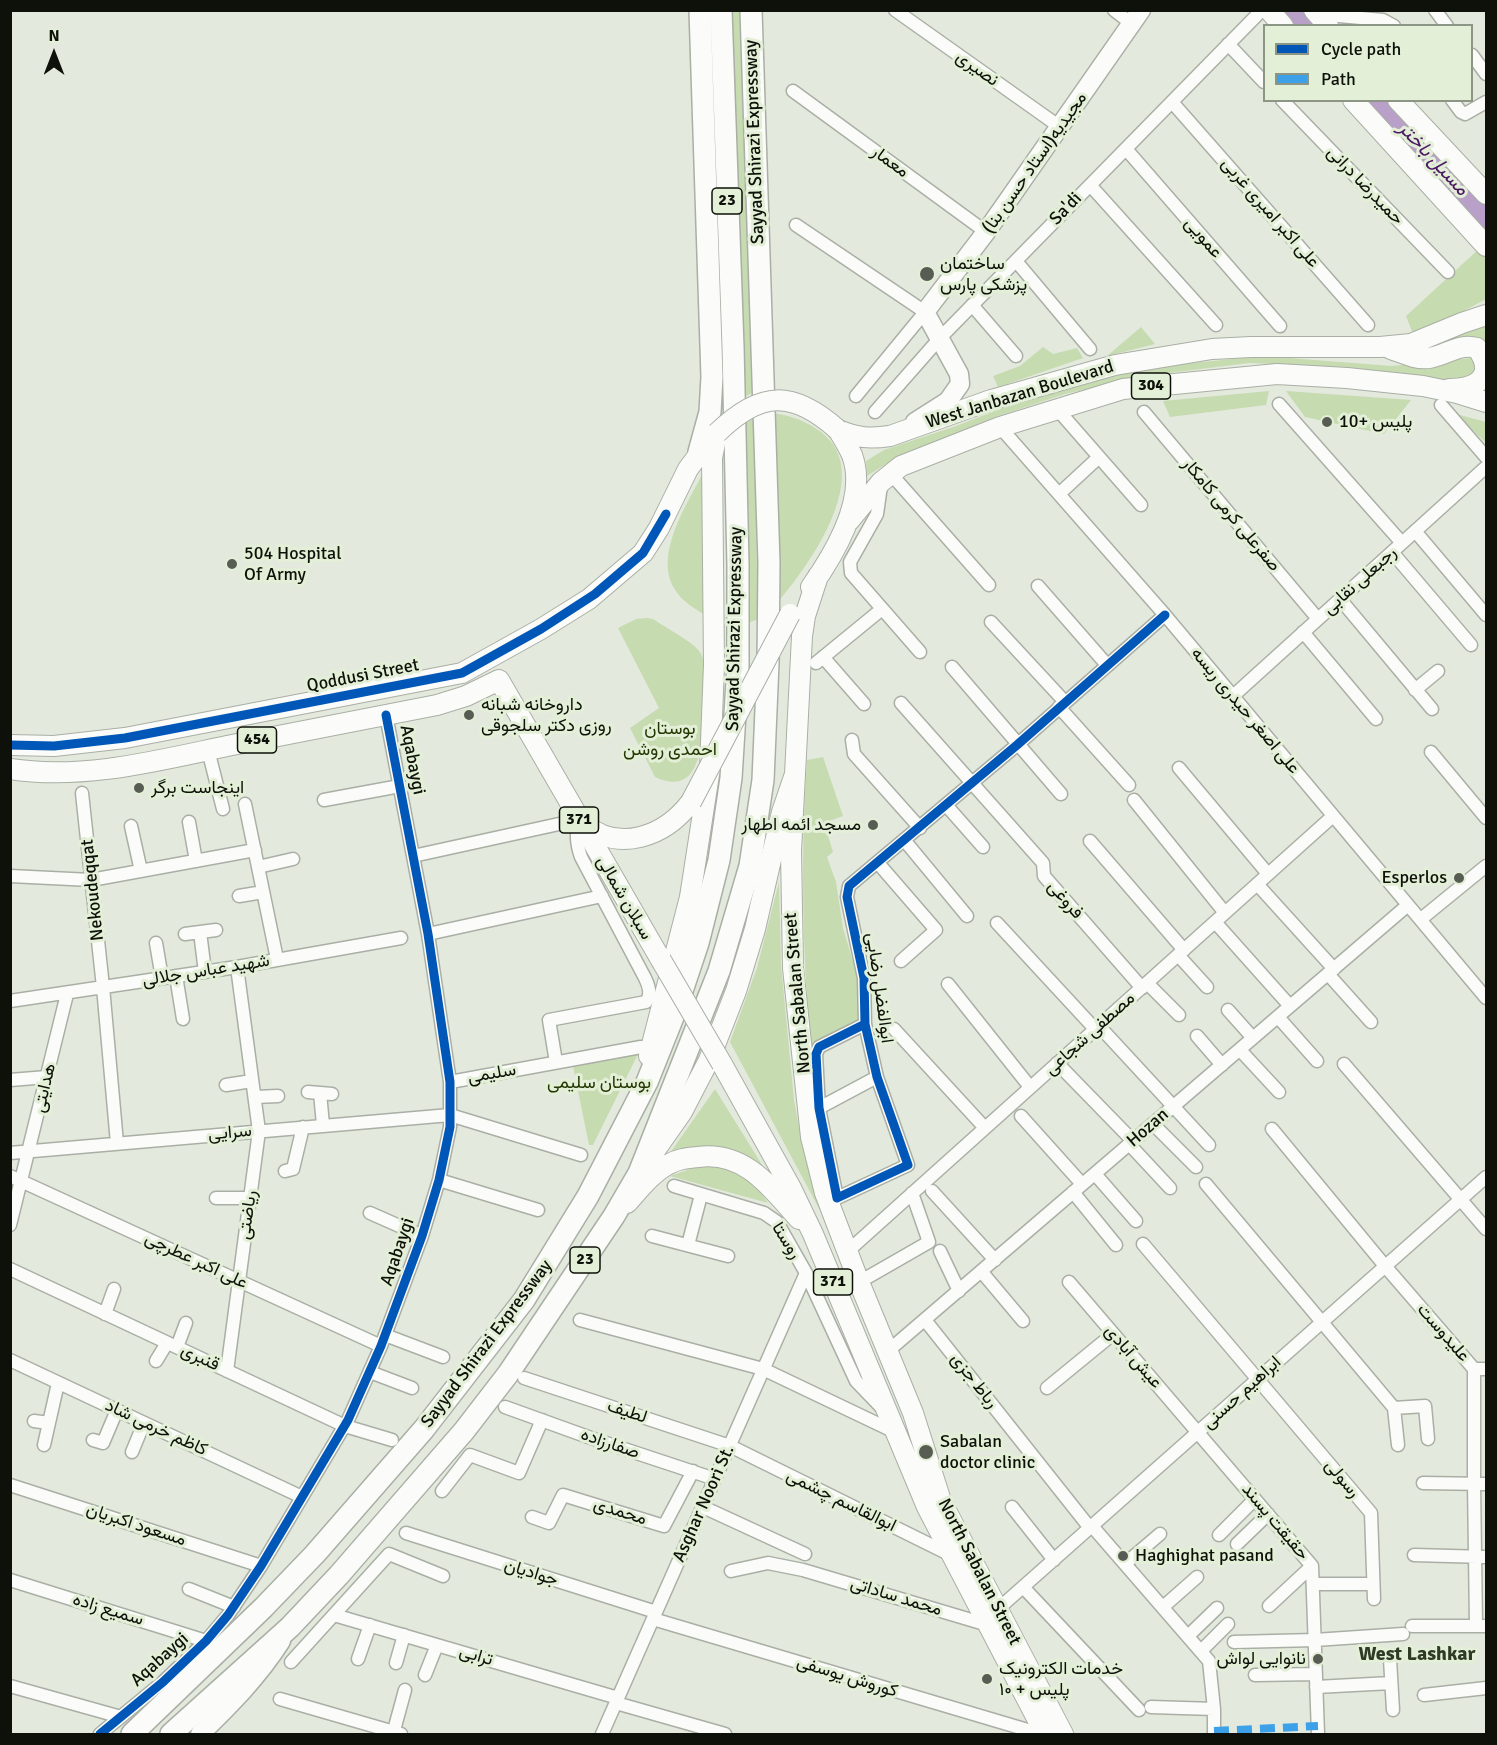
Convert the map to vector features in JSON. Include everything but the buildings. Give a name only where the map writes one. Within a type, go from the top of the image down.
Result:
[{"type":"highway","points":[[699,452],[710,412],[712,376],[700,10]]},
{"type":"highway","name":"Sayyad Shirazi Expressway","points":[[126,1726],[263,1608],[315,1554],[424,1429],[524,1300],[588,1196],[631,1115],[663,1046],[698,943],[719,860],[731,778],[738,666],[738,565],[721,10]]},
{"type":"highway","name":"Sayyad Shirazi Expressway","points":[[171,1734],[290,1627],[339,1575],[464,1431],[547,1318],[614,1216],[639,1173],[719,971],[750,866],[763,780],[768,663],[769,563],[751,10]]},
{"type":"main road","points":[[1269,10],[1281,24]]},
{"type":"main road","name":"مجیدیه(استاد حسن بنا)","points":[[925,312],[986,232],[1136,17]]},
{"type":"main road","points":[[1355,102],[1486,246]]},
{"type":"main road","points":[[1400,102],[1486,194]]},
{"type":"main road","points":[[1462,323],[1486,304]]},
{"type":"main road","points":[[895,434],[948,401],[960,384],[958,374],[925,312]]},
{"type":"main road","name":"West Janbazan Boulevard","points":[[838,430],[855,437],[872,439],[895,434],[1049,382],[1142,359],[1212,349],[1385,347],[1411,344],[1486,315]]},
{"type":"main road","points":[[1385,347],[1422,358],[1467,345],[1477,348],[1482,355],[1485,374],[1480,382],[1465,389],[1424,386]]},
{"type":"main road","name":"West Janbazan Boulevard","points":[[849,521],[886,478],[901,466],[1000,427],[1124,389],[1277,374],[1424,386],[1486,402]]},
{"type":"main road","name":"Qoddusi Street","points":[[10,745],[54,746],[125,738],[462,673],[541,629],[595,594],[643,553],[666,514],[687,469],[699,452],[717,433],[749,407],[779,401],[804,405],[822,415],[838,430]]},
{"type":"main road","points":[[579,820],[601,836],[621,840],[640,838],[659,831],[675,820],[691,802],[790,614],[819,576],[849,521],[855,484],[852,456],[838,430]]},
{"type":"main road","points":[[631,1115],[653,1044],[690,897],[707,792],[712,739],[714,665],[712,449],[717,433]]},
{"type":"main road","name":"371","points":[[795,774],[802,636],[805,616],[819,576]]},
{"type":"main road","name":"454","points":[[10,769],[79,772],[134,765],[447,702],[466,696],[499,680]]},
{"type":"main road","name":"سبلان شمالی","points":[[499,680],[767,1141],[813,1234]]},
{"type":"main road","points":[[639,1173],[695,1090],[724,1024],[755,929],[782,812],[795,774]]},
{"type":"main road","name":"North Sabalan Street","points":[[795,774],[790,896],[793,968],[812,1137],[825,1193],[914,1413],[941,1501],[1043,1734]]},
{"type":"main road","points":[[614,1216],[666,1165],[680,1159],[708,1155],[741,1163],[754,1172],[813,1234]]},
{"type":"main road","name":"371","points":[[813,1234],[887,1414],[897,1433]]},
{"type":"main road","name":"North Sabalan Street","points":[[897,1433],[927,1507],[952,1556],[1063,1734]]},
{"type":"main road","points":[[200,1734],[247,1688],[265,1666],[290,1627]]},
{"type":"street","name":"نصیری","points":[[895,10],[1060,127]]},
{"type":"street","points":[[1114,10],[1136,17]]},
{"type":"street","name":"Sa'di","points":[[875,412],[940,338],[1262,10]]},
{"type":"street","points":[[1435,10],[1446,24]]},
{"type":"street","points":[[1319,17],[1383,20],[1390,24]]},
{"type":"street","points":[[1228,44],[1263,81]]},
{"type":"street","points":[[1473,56],[1486,74]]},
{"type":"street","name":"معمار","points":[[793,91],[986,232]]},
{"type":"street","name":"علی اکبر امیری غربی","points":[[1172,102],[1368,325]]},
{"type":"street","name":"حمیدرضا درانی","points":[[1284,102],[1448,272]]},
{"type":"street","points":[[1454,102],[1465,114],[1486,102]]},
{"type":"street","name":"عمویی","points":[[1126,149],[1280,326]]},
{"type":"street","points":[[1090,185],[1216,325]]},
{"type":"street","points":[[796,225],[925,312],[856,396]]},
{"type":"street","points":[[1016,261],[1090,349]]},
{"type":"street","points":[[972,305],[1016,356]]},
{"type":"street","points":[[1279,404],[1402,543]]},
{"type":"street","points":[[1441,405],[1486,457]]},
{"type":"street","points":[[1058,410],[1141,505]]},
{"type":"street","name":"صفرعلی کرمی کامکار","points":[[1144,412],[1318,619]]},
{"type":"street","name":"علی اصغر حیدری ریسه","points":[[1000,427],[1165,615],[1486,998]]},
{"type":"street","points":[[1059,494],[1099,457]]},
{"type":"street","name":"رجبعلی نقابی","points":[[1233,696],[1486,467]]},
{"type":"street","points":[[886,478],[989,585]]},
{"type":"street","points":[[886,478],[877,514],[849,567],[851,573],[920,652]]},
{"type":"street","points":[[1415,531],[1485,611]]},
{"type":"street","points":[[1392,552],[1471,645]]},
{"type":"street","points":[[1038,586],[1107,665]]},
{"type":"street","points":[[1340,599],[1432,709]]},
{"type":"street","points":[[864,704],[819,660],[882,609]]},
{"type":"street","name":"ابوالفضل رضایی","points":[[865,1024],[819,1047],[816,1054],[819,1108],[837,1198],[908,1165],[877,1077],[865,1024],[863,971],[847,891],[852,883],[905,841],[1165,615]]},
{"type":"street","points":[[991,621],[1129,785]]},
{"type":"street","points":[[1303,632],[1376,719]]},
{"type":"street","points":[[952,667],[1061,794]]},
{"type":"street","points":[[1415,690],[1438,671]]},
{"type":"street","name":"فروغی","points":[[901,703],[1043,862],[1044,876],[1144,985],[1179,1015]]},
{"type":"street","name":"Aqabaygi","points":[[100,1734],[126,1726],[163,1682],[206,1641],[234,1606],[261,1566],[345,1426],[370,1372],[422,1236],[439,1180],[448,1139],[450,1082],[428,934],[386,715]]},
{"type":"street","points":[[852,740],[854,754],[920,828]]},
{"type":"street","points":[[208,750],[223,809]]},
{"type":"street","points":[[1431,752],[1486,818]]},
{"type":"street","points":[[1179,768],[1268,874]]},
{"type":"street","points":[[324,800],[400,786]]},
{"type":"street","name":"Nekoudeqqat","points":[[82,793],[117,1143]]},
{"type":"street","points":[[1134,801],[1225,913]]},
{"type":"street","points":[[245,804],[277,959]]},
{"type":"street","points":[[946,805],[983,847]]},
{"type":"street","name":"مصطفی شجاعی","points":[[848,1251],[1333,816]]},
{"type":"street","points":[[556,1062],[549,1020],[646,1002],[649,997],[648,985],[581,857],[576,834],[579,820]]},
{"type":"street","points":[[189,822],[196,861]]},
{"type":"street","points":[[413,856],[559,824]]},
{"type":"street","points":[[131,826],[141,871]]},
{"type":"street","points":[[1090,840],[1207,987]]},
{"type":"street","points":[[905,841],[967,916]]},
{"type":"street","points":[[10,876],[92,880],[255,850]]},
{"type":"street","points":[[258,867],[293,859]]},
{"type":"street","points":[[878,863],[936,930],[901,960]]},
{"type":"street","points":[[1421,919],[1486,866]]},
{"type":"street","points":[[1257,884],[1371,1022]]},
{"type":"street","points":[[239,896],[263,892]]},
{"type":"street","points":[[428,934],[602,896]]},
{"type":"street","name":"Hozan","points":[[888,1352],[1408,905]]},
{"type":"street","points":[[1215,922],[1290,1006]]},
{"type":"street","points":[[997,923],[1209,1146]]},
{"type":"street","points":[[185,934],[216,930]]},
{"type":"street","points":[[200,932],[205,972]]},
{"type":"street","name":"شهید عباس جلالی","points":[[10,1001],[237,967],[401,938]]},
{"type":"street","points":[[156,943],[162,978]]},
{"type":"street","name":"ریاضتی","points":[[228,1371],[259,1131],[237,967]]},
{"type":"street","points":[[176,976],[183,1019]]},
{"type":"street","points":[[948,984],[1030,1087]]},
{"type":"street","name":"هدایتی","points":[[10,1225],[67,993]]},
{"type":"street","points":[[1228,1010],[1253,1038]]},
{"type":"street","points":[[1278,1017],[1317,1060]]},
{"type":"street","points":[[894,1029],[985,1128]]},
{"type":"street","points":[[1197,1036],[1221,1065]]},
{"type":"street","name":"سلیمی","points":[[450,1082],[641,1047]]},
{"type":"street","points":[[1240,1050],[1279,1092]]},
{"type":"street","points":[[1057,1063],[1170,1188]]},
{"type":"street","points":[[1344,1064],[1486,1229]]},
{"type":"street","points":[[10,1080],[47,1077]]},
{"type":"street","points":[[819,1108],[877,1077]]},
{"type":"street","points":[[226,1085],[252,1081]]},
{"type":"street","points":[[320,1093],[323,1125]]},
{"type":"street","points":[[255,1097],[278,1096]]},
{"type":"street","points":[[450,1115],[581,1155]]},
{"type":"street","name":"سرایی","points":[[10,1153],[450,1115]]},
{"type":"street","points":[[1021,1116],[1078,1188],[1116,1245]]},
{"type":"street","points":[[1153,1124],[1196,1167]]},
{"type":"street","points":[[285,1171],[293,1169],[303,1127]]},
{"type":"street","name":"علیدوست","points":[[1272,1129],[1385,1266],[1480,1369],[1481,1625]]},
{"type":"street","points":[[1095,1174],[1136,1221]]},
{"type":"street","name":"علی اکبر عطرچی","points":[[10,1176],[239,1281],[383,1340]]},
{"type":"street","name":"ابراهیم حسنی","points":[[990,1616],[1486,1177]]},
{"type":"street","points":[[439,1180],[538,1210]]},
{"type":"street","points":[[1206,1184],[1394,1408],[1398,1445]]},
{"type":"street","name":"روستا","points":[[674,1186],[772,1217],[777,1222],[806,1273],[856,1381],[887,1414]]},
{"type":"street","points":[[932,1191],[994,1260]]},
{"type":"street","points":[[868,1277],[928,1244],[929,1239],[912,1193]]},
{"type":"street","points":[[688,1245],[701,1195]]},
{"type":"street","points":[[216,1198],[251,1198]]},
{"type":"street","points":[[370,1213],[422,1236]]},
{"type":"street","points":[[652,1236],[728,1256]]},
{"type":"street","name":"رسولی","points":[[1143,1244],[1371,1513],[1374,1599]]},
{"type":"street","points":[[940,1251],[959,1291]]},
{"type":"street","name":"قنبری","points":[[10,1269],[345,1426],[392,1440]]},
{"type":"street","points":[[981,1271],[1023,1321]]},
{"type":"street","name":"Asghar Noori St.","points":[[602,1734],[806,1273]]},
{"type":"street","name":"عیش آبادی","points":[[1069,1282],[1198,1432]]},
{"type":"street","points":[[105,1314],[114,1289]]},
{"type":"street","points":[[580,1320],[763,1369],[897,1433]]},
{"type":"street","name":"رباط جزی","points":[[925,1320],[1091,1527],[1126,1563],[1201,1651]]},
{"type":"street","points":[[156,1361],[172,1345],[186,1323]]},
{"type":"street","points":[[1047,1388],[1113,1334]]},
{"type":"street","points":[[383,1340],[443,1357]]},
{"type":"street","name":"کاظم خرمی شاد","points":[[10,1360],[302,1497]]},
{"type":"street","points":[[370,1372],[412,1388]]},
{"type":"street","name":"لطیف","points":[[524,1378],[730,1446]]},
{"type":"street","points":[[44,1445],[58,1383]]},
{"type":"street","points":[[1394,1408],[1425,1406],[1428,1438]]},
{"type":"street","name":"صفارزاده","points":[[505,1407],[715,1479]]},
{"type":"street","points":[[93,1440],[103,1443],[117,1410]]},
{"type":"street","points":[[441,1491],[470,1455],[519,1473],[542,1420]]},
{"type":"street","points":[[34,1421],[49,1423]]},
{"type":"street","points":[[132,1452],[144,1423]]},
{"type":"street","name":"حقیقت پسند","points":[[1198,1432],[1312,1566],[1318,1734]]},
{"type":"street","name":"ابوالقاسم چشمی","points":[[730,1446],[952,1556]]},
{"type":"street","name":"محمدی","points":[[532,1518],[549,1523],[563,1495],[664,1526],[693,1472]]},
{"type":"street","points":[[1423,1483],[1480,1484]]},
{"type":"street","name":"مسعود اکبریان","points":[[10,1485],[261,1566]]},
{"type":"street","points":[[1219,1535],[1255,1499]]},
{"type":"street","points":[[703,1507],[805,1554]]},
{"type":"street","points":[[1012,1507],[1054,1560]]},
{"type":"street","points":[[1238,1544],[1268,1514]]},
{"type":"street","name":"جوادیان","points":[[406,1533],[655,1615]]},
{"type":"street","points":[[1126,1563],[1160,1534]]},
{"type":"street","points":[[291,1662],[389,1554],[443,1576]]},
{"type":"street","points":[[1414,1555],[1481,1557]]},
{"type":"street","name":"محمد ساداتی","points":[[731,1571],[768,1563],[990,1616]]},
{"type":"street","points":[[1269,1606],[1312,1566]]},
{"type":"street","points":[[1163,1607],[1197,1578]]},
{"type":"street","name":"سمیع زاده","points":[[10,1580],[206,1641]]},
{"type":"street","points":[[1313,1584],[1373,1584]]},
{"type":"street","points":[[1023,1587],[1145,1709],[1214,1709]]},
{"type":"street","points":[[189,1589],[234,1606]]},
{"type":"street","points":[[1188,1636],[1217,1608]]},
{"type":"street","name":"ترابی","points":[[334,1615],[725,1734]]},
{"type":"street","name":"کوروش یوسفی","points":[[655,1615],[1043,1734]]},
{"type":"street","points":[[1214,1734],[1210,1665],[1201,1651],[1228,1624]]},
{"type":"street","points":[[358,1659],[370,1625]]},
{"type":"street","points":[[1234,1642],[1314,1640],[1481,1625]]},
{"type":"street","points":[[396,1663],[404,1635]]},
{"type":"street","points":[[425,1675],[437,1645]]},
{"type":"street","points":[[1390,1659],[1393,1710]]},
{"type":"street","points":[[1256,1675],[1316,1674]]},
{"type":"street","points":[[1316,1687],[1391,1683]]},
{"type":"street","points":[[10,1686],[126,1726]]},
{"type":"street","points":[[1424,1695],[1486,1688]]},
{"type":"street","points":[[280,1699],[396,1734],[405,1690]]},
{"type":"green space","points":[[731,11],[740,11],[741,24],[754,392],[742,398],[737,157]]},
{"type":"green space","points":[[1481,247],[1486,257],[1486,299],[1447,320],[1413,334],[1406,316]]},
{"type":"green space","points":[[1486,326],[1486,343],[1464,339],[1430,348],[1453,337]]},
{"type":"green space","points":[[1141,327],[1155,344],[1107,356]]},
{"type":"green space","points":[[1043,347],[1053,354],[1077,348],[1083,358],[998,387],[993,376],[1020,366]]},
{"type":"green space","points":[[1263,356],[1392,366],[1472,358],[1477,376],[1449,382],[1345,367],[1249,363],[1144,376],[1065,394],[995,417],[889,462],[867,476],[866,461],[884,450],[956,426],[1044,392],[1152,367]]},
{"type":"green space","points":[[1269,391],[1266,405],[1170,417],[1163,401]]},
{"type":"green space","points":[[1286,391],[1411,400],[1384,434],[1305,417]]},
{"type":"green space","points":[[772,413],[794,418],[815,428],[833,445],[841,466],[841,490],[833,515],[807,564],[778,602]]},
{"type":"green space","points":[[1456,414],[1486,422],[1486,443]]},
{"type":"green space","points":[[754,418],[758,619],[746,624],[744,424]]},
{"type":"green space","points":[[703,473],[705,615],[685,602],[676,591],[670,577],[668,563],[674,531]]},
{"type":"green space","name":"بوستان احمدی روشن","points":[[636,619],[653,619],[687,640],[701,654],[705,667],[700,750],[691,773],[683,780],[671,782],[655,777],[630,728],[659,708],[618,628]]},
{"type":"green space","points":[[823,757],[843,816],[824,823],[833,852],[827,857],[836,882],[843,928],[857,975],[861,1020],[810,1046],[803,903],[805,796],[807,760]]},
{"type":"green space","points":[[779,882],[781,965],[794,1100],[801,1138],[822,1214],[730,1042],[757,968]]},
{"type":"green space","name":"بوستان سلیمی","points":[[638,1054],[593,1145],[589,1145],[573,1066]]},
{"type":"green space","points":[[715,1089],[764,1168],[751,1161],[665,1160]]},
{"type":"green space","points":[[702,1165],[724,1167],[748,1178],[768,1203],[670,1176]]},
{"type":"waterway","name":"مسیل باختر","points":[[1296,10],[1308,24]]},
{"type":"waterway","name":"مسیل باختر","points":[[1381,102],[1486,217]]},
{"type":"marked path","points":[[1214,1731],[1318,1726]]},
{"type":"cycle path","points":[[10,745],[54,746],[125,738],[462,673],[541,629],[595,594],[643,553],[666,514]]},
{"type":"cycle path","points":[[865,1024],[819,1047],[816,1054],[819,1108],[837,1198],[908,1165],[877,1077],[865,1024],[864,978],[847,897],[849,886],[1017,745],[1165,615]]},
{"type":"cycle path","points":[[100,1734],[163,1682],[206,1641],[228,1615],[261,1566],[348,1420],[381,1346],[422,1236],[439,1180],[450,1127],[450,1082],[428,934],[386,715]]},
{"type":"place","name":"ساختمان پزشکی پارس","points":[[927,274]]},
{"type":"place","name":"پلیس +10","points":[[1327,422]]},
{"type":"place","name":"504 Hospital Of Army","points":[[232,564]]},
{"type":"place","name":"داروخانه شبانه روزی دکتر سلجوقی","points":[[469,715]]},
{"type":"place","name":"اینجاست برگر","points":[[139,788]]},
{"type":"place","name":"مسجد ائمه اطهار","points":[[873,825]]},
{"type":"place","name":"Esperlos","points":[[1459,878]]},
{"type":"place","name":"Sabalan doctor clinic","points":[[926,1452]]},
{"type":"place","name":"Haghighat pasand","points":[[1123,1556]]},
{"type":"place","name":"نانوایی لواش","points":[[1318,1659]]},
{"type":"place","name":"خدمات الکترونیک پلیس + ۱۰","points":[[987,1679]]},
{"type":"district","name":"West Lashkar","points":[[1417,1655]]}]
